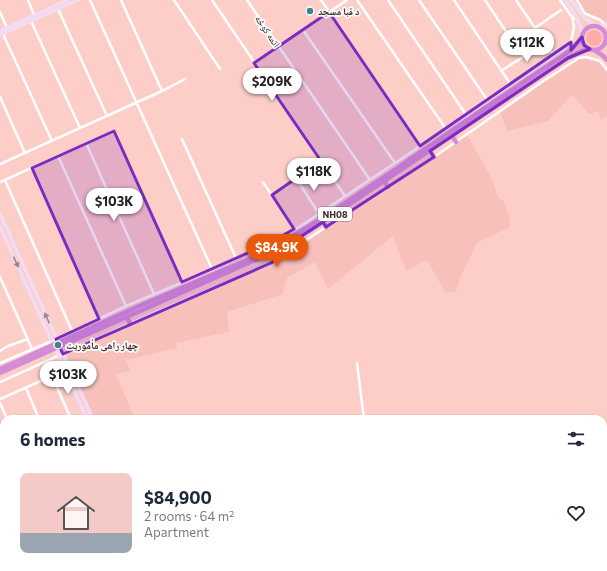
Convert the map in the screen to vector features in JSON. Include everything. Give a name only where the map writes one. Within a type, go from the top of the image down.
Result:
[{"type":"highway","name":"NH08","points":[[0,369],[56,344],[250,258],[293,236],[366,189],[571,50],[588,27],[597,26],[602,29],[606,39],[602,47],[582,51],[568,58],[300,237],[262,258],[127,317],[56,344],[0,373]]},
{"type":"highway","points":[[582,35],[584,45],[602,55],[607,61]]},
{"type":"highway","points":[[452,136],[456,142]]},
{"type":"highway","points":[[430,151],[434,157]]},
{"type":"highway","points":[[384,181],[388,187]]},
{"type":"highway","points":[[323,222],[326,228]]},
{"type":"highway","points":[[300,237],[304,242]]},
{"type":"highway","points":[[127,317],[130,324]]},
{"type":"street","points":[[28,0],[34,15]]},
{"type":"street","points":[[1,33],[7,28],[68,0]]},
{"type":"street","points":[[1,33],[78,0]]},
{"type":"street","points":[[90,0],[212,270]]},
{"type":"street","points":[[120,0],[162,91]]},
{"type":"street","points":[[174,0],[220,69]]},
{"type":"street","points":[[212,0],[345,196]]},
{"type":"street","name":"اتمه کوڅه","points":[[247,0],[370,180]]},
{"type":"street","points":[[322,0],[420,146]]},
{"type":"street","points":[[254,63],[347,0]]},
{"type":"street","points":[[358,0],[446,129]]},
{"type":"street","points":[[388,0],[467,116]]},
{"type":"street","points":[[419,0],[488,101]]},
{"type":"street","points":[[454,0],[511,85]]},
{"type":"street","points":[[485,0],[523,57]]},
{"type":"street","points":[[516,0],[554,56]]},
{"type":"street","points":[[560,0],[572,17],[574,27],[571,50]]},
{"type":"street","points":[[565,0],[578,20],[582,35]]},
{"type":"street","points":[[571,0],[585,18],[597,26],[606,24]]},
{"type":"street","points":[[577,0],[585,18]]},
{"type":"street","points":[[58,9],[107,116]]},
{"type":"street","points":[[535,28],[561,10]]},
{"type":"street","points":[[0,12],[7,28]]},
{"type":"street","points":[[584,13],[606,24]]},
{"type":"street","points":[[572,17],[578,20]]},
{"type":"street","points":[[31,21],[80,128]]},
{"type":"street","points":[[303,30],[395,163]]},
{"type":"street","points":[[1,33],[52,141]]},
{"type":"street","points":[[0,363],[32,349],[56,344],[72,331],[126,306],[212,270],[266,245],[304,224],[467,116],[554,56],[571,42]]},
{"type":"street","points":[[501,71],[545,43]]},
{"type":"street","points":[[579,58],[582,51]]},
{"type":"street","points":[[0,382],[272,263],[434,157],[579,58],[586,57],[600,61],[607,61]]},
{"type":"street","points":[[600,61],[607,70]]},
{"type":"street","points":[[0,164],[186,79]]},
{"type":"street","points":[[0,97],[25,153]]},
{"type":"street","points":[[0,182],[114,131],[182,282]]},
{"type":"street","points":[[182,139],[236,258]]},
{"type":"street","points":[[86,143],[154,294]]},
{"type":"street","points":[[58,156],[126,306]]},
{"type":"street","points":[[272,195],[321,161]]},
{"type":"street","points":[[32,168],[99,319]]},
{"type":"street","points":[[296,178],[319,214]]},
{"type":"street","points":[[5,180],[72,331]]},
{"type":"street","points":[[263,182],[294,229]]},
{"type":"street","points":[[0,214],[56,344],[58,356],[84,415]]},
{"type":"street","points":[[0,227],[56,344],[63,354],[91,415]]},
{"type":"street","points":[[0,277],[32,349]]},
{"type":"street","points":[[0,351],[8,346],[28,339]]},
{"type":"street","points":[[357,363],[364,415]]},
{"type":"street","points":[[0,399],[65,370]]},
{"type":"street","points":[[52,376],[69,415]]},
{"type":"street","points":[[26,388],[38,415]]},
{"type":"street","points":[[0,403],[5,415]]},
{"type":"highlighted area","points":[[329,12],[420,146],[571,42],[571,50],[582,37],[584,45],[590,49],[568,58],[430,151],[434,157],[326,227],[323,222],[300,237],[304,242],[271,263],[63,354],[56,339],[99,319],[32,168],[114,131],[182,282],[266,245],[294,229],[272,195],[321,161],[254,63]]},
{"type":"shaded area","points":[[577,0],[607,0],[607,26],[584,13]]},
{"type":"shaded area","points":[[594,30],[600,32],[602,38],[600,44],[594,46],[588,44],[586,38],[588,32]]},
{"type":"shaded area","points":[[586,57],[600,61],[607,70],[607,116],[601,120],[598,111],[589,114],[572,95],[548,121],[507,131],[500,111],[579,58]]},
{"type":"shaded area","points":[[467,135],[491,177],[498,197],[504,202],[509,216],[510,227],[477,243],[459,280],[456,292],[445,292],[427,260],[406,271],[393,236],[328,289],[315,262],[287,278],[283,294],[227,312],[229,332],[176,343],[177,348],[126,360],[130,371],[116,374],[133,415],[91,415],[63,354],[271,263]]},
{"type":"place","name":"د قبا مسجد","points":[[310,11]]},
{"type":"place","name":"چهار راهی مأموریت","points":[[58,345]]}]
